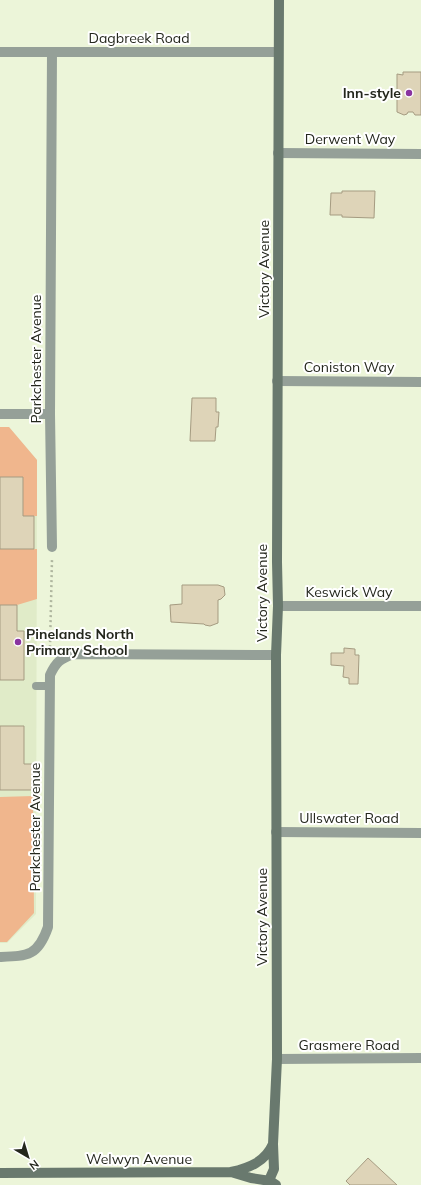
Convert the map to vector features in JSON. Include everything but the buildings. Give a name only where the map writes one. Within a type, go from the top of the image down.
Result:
[{"type":"street","name":"Victory Avenue","points":[[271,1184],[274,1169],[273,1144],[277,1059],[276,655],[278,606],[277,381],[279,0]]},
{"type":"street","name":"Dagbreek Road","points":[[0,52],[278,52]]},
{"type":"street","name":"Parkchester Avenue","points":[[52,52],[50,414],[52,547]]},
{"type":"street","name":"Derwent Way","points":[[278,153],[421,154]]},
{"type":"street","name":"Coniston Way","points":[[277,381],[421,382]]},
{"type":"street","points":[[0,414],[50,414]]},
{"type":"street","name":"Keswick Way","points":[[278,606],[421,606]]},
{"type":"street","points":[[55,665],[63,658],[73,654],[276,655]]},
{"type":"street","name":"Parkchester Avenue","points":[[0,957],[20,956],[34,951],[43,941],[48,927],[50,675],[55,665]]},
{"type":"street","name":"Ullswater Road","points":[[276,832],[421,833]]},
{"type":"street","name":"Grasmere Road","points":[[277,1059],[421,1058]]},
{"type":"street","points":[[231,1172],[246,1169],[258,1163],[267,1154],[273,1144]]},
{"type":"street","name":"Welwyn Avenue","points":[[0,1173],[231,1172],[271,1184]]},
{"type":"lane","points":[[36,686],[50,686]]},
{"type":"path","points":[[52,547],[50,648],[55,665]]},
{"type":"shaded area","name":"Pinelands North Primary School","points":[[0,427],[9,427],[37,460],[36,914],[7,943],[0,943]]},
{"type":"shaded area","points":[[0,427],[9,427],[37,460],[37,516],[23,516],[0,477]]},
{"type":"shaded area","points":[[0,549],[37,549],[37,599],[17,605],[0,605]]},
{"type":"shaded area","points":[[33,796],[34,913],[7,942],[0,942],[0,797]]},
{"type":"place","name":"Inn-style","points":[[409,93]]},
{"type":"place","name":"Pinelands North Primary School","points":[[18,642]]}]
